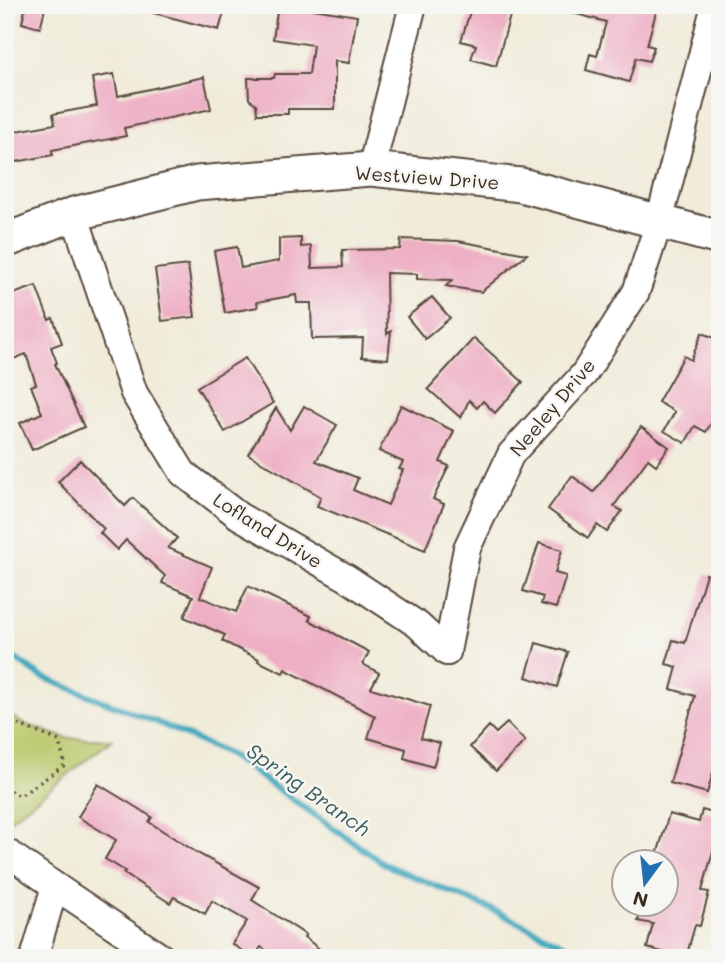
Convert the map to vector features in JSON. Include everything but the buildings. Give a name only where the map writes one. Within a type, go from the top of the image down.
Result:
[{"type":"main road","name":"Westview Drive","points":[[7,239],[74,214],[197,183],[371,169],[521,185],[720,238]]},
{"type":"street","points":[[371,169],[413,5]]},
{"type":"street","name":"Neeley Drive","points":[[447,652],[467,548],[511,454],[584,374],[636,292],[659,222],[715,5]]},
{"type":"street","name":"Lofland Drive","points":[[74,214],[134,393],[183,472],[239,516],[347,578],[418,625],[447,652]]},
{"type":"street","points":[[5,850],[162,958]]},
{"type":"street","points":[[33,958],[55,886]]},
{"type":"path","points":[[5,719],[59,741],[65,765],[20,796],[5,788]]},
{"type":"green space","points":[[5,712],[24,724],[66,738],[112,740],[10,820],[5,817]]},
{"type":"waterway","name":"Spring Branch","points":[[5,652],[42,677],[159,723],[229,755],[386,865],[491,909],[592,958]]}]
